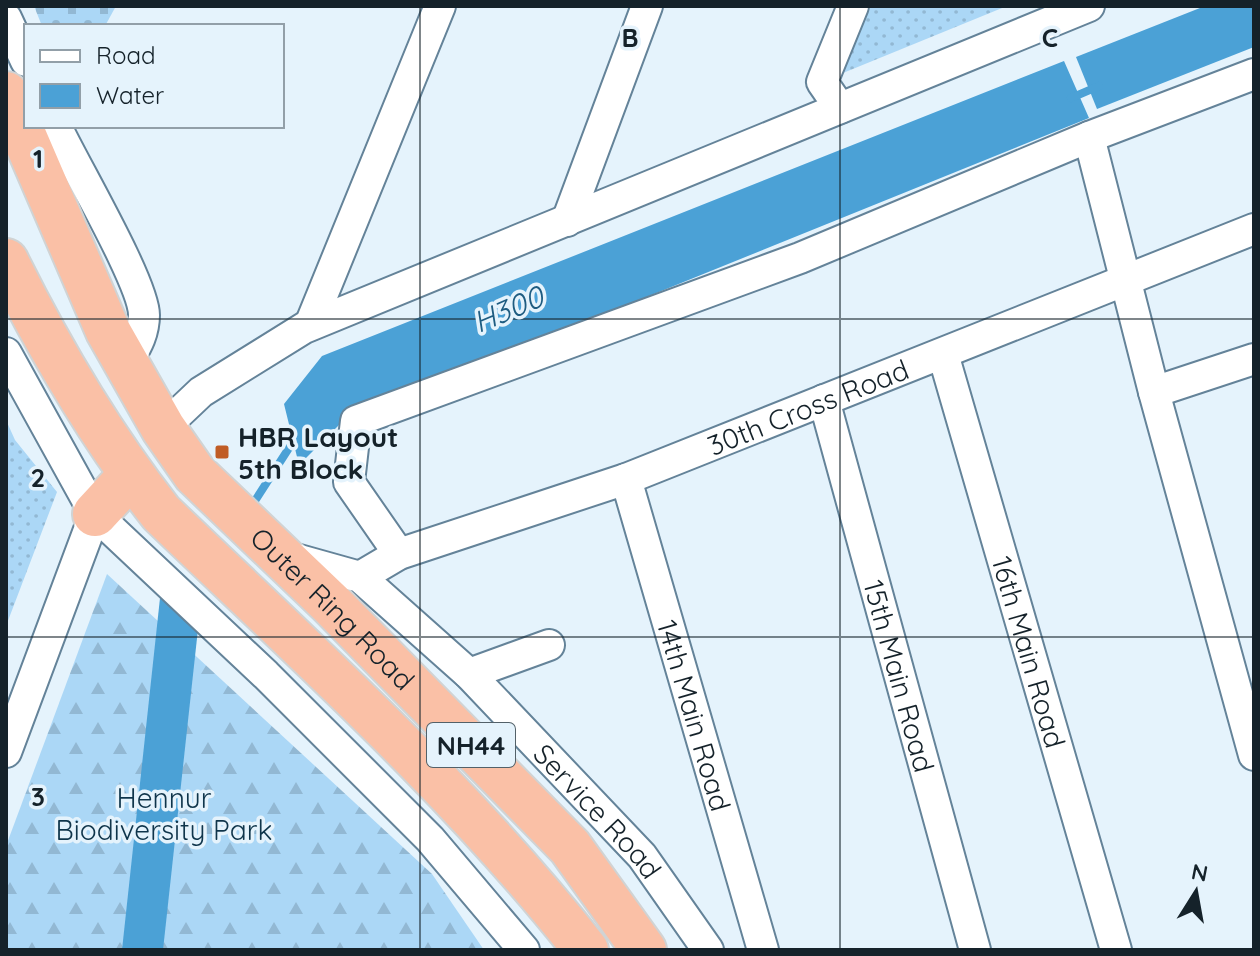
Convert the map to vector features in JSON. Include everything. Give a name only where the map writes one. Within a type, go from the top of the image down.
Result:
[{"type":"highway","name":"NH44","points":[[6,94],[125,366]]},
{"type":"highway","name":"Outer Ring Road","points":[[6,261],[68,377],[131,475],[161,513],[464,806],[531,880],[586,950]]},
{"type":"highway","name":"Outer Ring Road","points":[[125,366],[163,428],[206,487],[281,555],[570,847],[644,950]]},
{"type":"highway","points":[[95,514],[131,475]]},
{"type":"street","points":[[310,325],[440,6]]},
{"type":"street","points":[[567,221],[647,6]]},
{"type":"street","points":[[840,108],[822,82],[853,6]]},
{"type":"street","points":[[163,428],[201,392],[310,325],[840,108],[1054,12],[1089,6]]},
{"type":"street","points":[[6,18],[24,57]]},
{"type":"street","points":[[399,554],[349,482],[356,421],[800,258],[1089,137],[1254,74]]},
{"type":"street","points":[[57,128],[111,233],[145,311],[142,337],[125,366]]},
{"type":"street","points":[[1089,137],[1154,392],[1254,755]]},
{"type":"street","name":"30th Cross Road","points":[[360,577],[399,554],[626,479],[1254,229]]},
{"type":"street","points":[[6,353],[95,514],[430,839],[524,950]]},
{"type":"street","name":"16th Main Road","points":[[943,354],[1116,950]]},
{"type":"street","points":[[1154,392],[1254,359]]},
{"type":"street","name":"15th Main Road","points":[[824,400],[975,950]]},
{"type":"street","name":"14th Main Road","points":[[626,479],[763,950]]},
{"type":"street","points":[[6,752],[95,514]]},
{"type":"street","name":"Service Road","points":[[281,555],[360,577],[469,674],[642,856],[708,950]]},
{"type":"street","points":[[469,674],[549,645]]},
{"type":"green space","points":[[34,6],[116,6],[106,24],[41,24]]},
{"type":"green space","points":[[871,6],[1007,6],[843,73]]},
{"type":"green space","points":[[6,420],[15,440],[57,492],[6,626]]},
{"type":"green space","name":"Hennur Biodiversity Park","points":[[107,574],[432,874],[484,950],[6,950],[6,846]]},
{"type":"water","points":[[1205,6],[1254,6],[1254,47],[1097,109],[1076,57]]},
{"type":"water","points":[[1064,61],[1089,118],[345,419],[299,465],[284,404],[322,356]]},
{"type":"water","points":[[160,598],[198,629],[163,950],[122,950]]},
{"type":"waterway","name":"H300","points":[[1071,98],[1099,86]]},
{"type":"waterway","name":"H300","points":[[249,510],[298,434]]},
{"type":"place","name":"HBR Layout 5th Block","points":[[222,452]]}]
